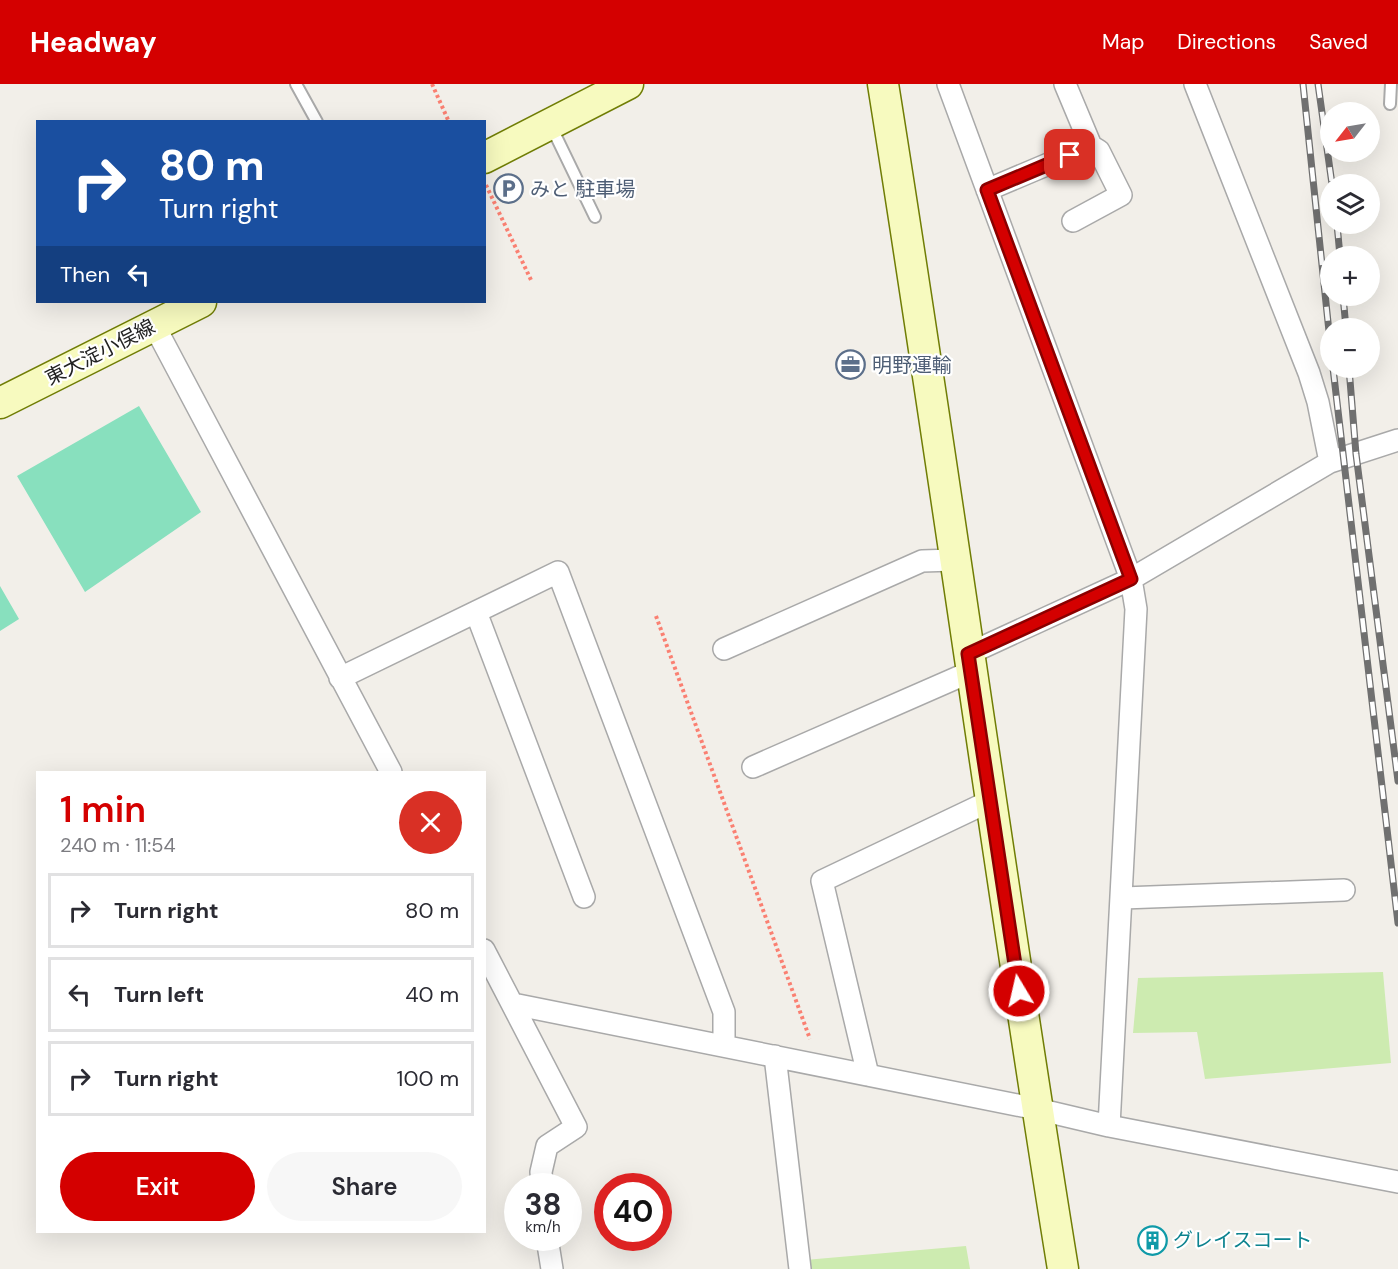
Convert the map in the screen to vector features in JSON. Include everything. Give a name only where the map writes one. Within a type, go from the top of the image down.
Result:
[{"type":"street","points":[[486,157],[628,84]]},
{"type":"street","points":[[883,84],[923,332],[969,663],[1063,1269]]},
{"type":"street","points":[[948,84],[1131,579],[1136,609],[1123,898],[1110,1058],[1109,1126]]},
{"type":"street","points":[[1065,84],[1091,146],[1099,151],[1121,195],[1072,220]]},
{"type":"street","points":[[1196,84],[1309,373],[1318,402],[1330,462]]},
{"type":"street","points":[[987,190],[1091,146]]},
{"type":"street","name":"東大淀小俣線","points":[[0,403],[199,303]]},
{"type":"street","points":[[154,325],[390,771]]},
{"type":"street","points":[[753,767],[969,663],[1131,579],[1330,462],[1398,440]]},
{"type":"street","points":[[724,650],[922,561],[954,560]]},
{"type":"street","points":[[340,678],[558,572],[724,1012],[723,1046]]},
{"type":"street","points":[[476,612],[584,897]]},
{"type":"street","points":[[868,1075],[822,881],[990,801]]},
{"type":"street","points":[[1123,898],[1344,890]]},
{"type":"street","points":[[486,954],[576,1126],[547,1146],[541,1173]]},
{"type":"street","points":[[513,1004],[1037,1109],[1109,1126],[1398,1182]]},
{"type":"street","points":[[775,1056],[800,1269]]},
{"type":"street","points":[[549,1251],[552,1269]]},
{"type":"lane","points":[[296,84],[316,120]]},
{"type":"lane","points":[[1390,104],[1391,84]]},
{"type":"lane","points":[[550,123],[595,217]]},
{"type":"path","points":[[432,84],[448,120]]},
{"type":"path","points":[[486,185],[531,280]]},
{"type":"path","points":[[657,616],[820,1065]]},
{"type":"green space","points":[[139,406],[201,512],[85,592],[17,476]]},
{"type":"green space","points":[[0,586],[19,619],[0,631]]},
{"type":"green space","points":[[1383,972],[1391,1063],[1205,1079],[1197,1032],[1133,1033],[1138,978]]},
{"type":"green space","points":[[966,1246],[970,1269],[806,1269],[805,1260]]},
{"type":"railway","points":[[1303,84],[1328,318]]},
{"type":"railway","points":[[1318,84],[1331,174]]},
{"type":"railway","points":[[1338,234],[1339,246]]},
{"type":"railway","points":[[1344,306],[1345,318]]},
{"type":"railway","points":[[1334,378],[1398,923]]},
{"type":"railway","points":[[1350,378],[1356,454],[1398,781]]},
{"type":"place","name":"みと 駐車場","points":[[509,189]]},
{"type":"place","name":"明野運輸","points":[[851,365]]},
{"type":"place","name":"グレイスコート","points":[[1152,1240]]},
{"type":"route","points":[[1019,991],[968,654],[1131,579],[1036,317],[987,190],[1070,155]]}]
